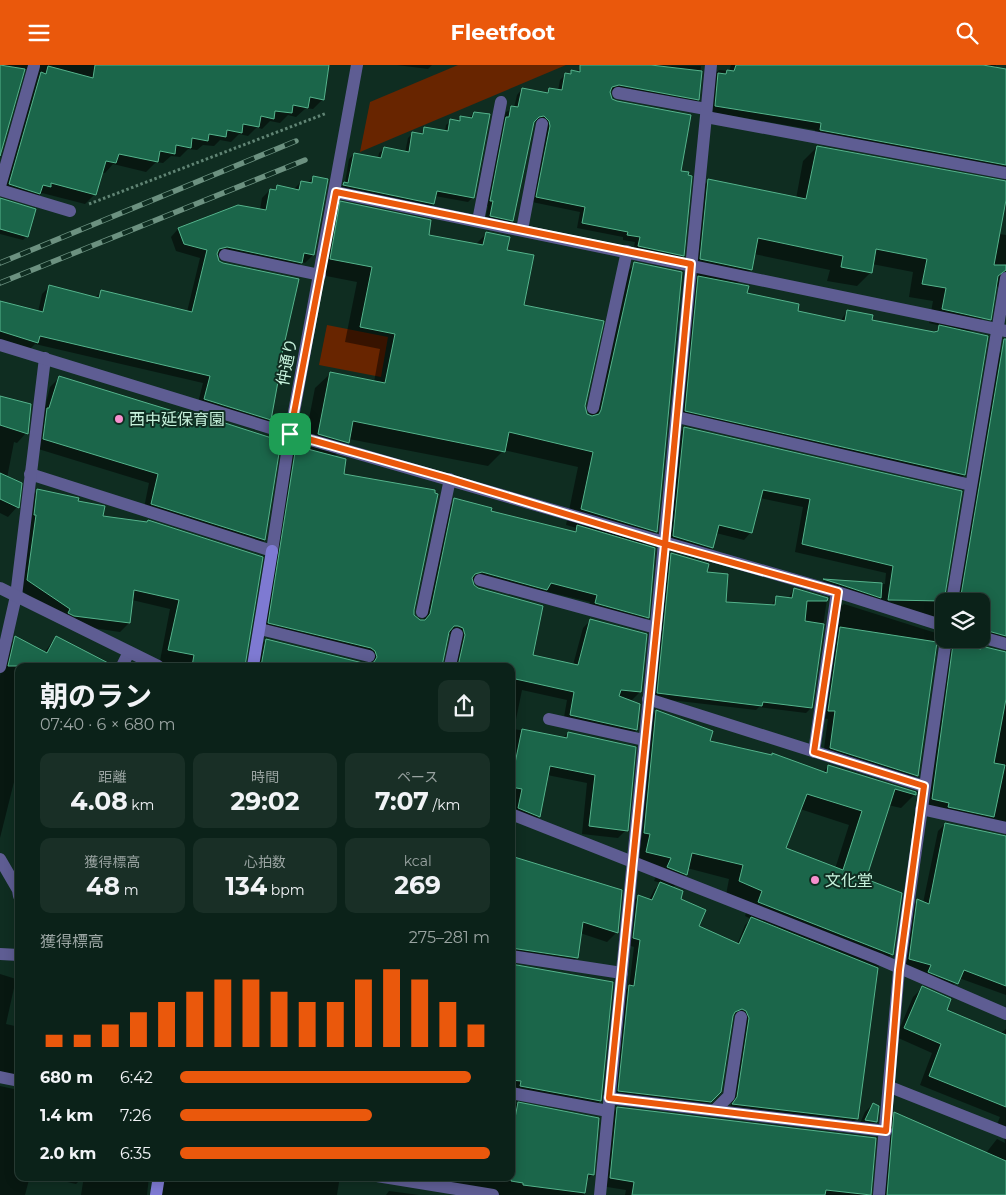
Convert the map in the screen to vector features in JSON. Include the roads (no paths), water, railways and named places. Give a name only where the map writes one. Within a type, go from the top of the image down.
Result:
[{"type":"street","name":"仲通り","points":[[254,663],[290,434],[358,65]]},
{"type":"street","points":[[600,1195],[711,65]]},
{"type":"street","points":[[34,66],[0,188],[70,211]]},
{"type":"street","points":[[618,93],[706,113],[1006,173]]},
{"type":"street","points":[[478,221],[501,102]]},
{"type":"street","points":[[522,230],[542,123]]},
{"type":"street","points":[[336,192],[691,264],[1002,330]]},
{"type":"street","points":[[593,408],[627,251]]},
{"type":"street","points":[[225,255],[320,275]]},
{"type":"street","points":[[953,593],[971,485],[1002,330],[1006,278]]},
{"type":"street","points":[[0,345],[290,434],[450,479],[665,544],[838,592],[935,623]]},
{"type":"street","points":[[0,667],[16,596],[45,359]]},
{"type":"street","points":[[677,417],[971,485]]},
{"type":"street","points":[[30,474],[272,551]]},
{"type":"street","points":[[422,612],[450,479]]},
{"type":"street","points":[[480,580],[656,628]]},
{"type":"street","points":[[0,588],[152,663]]},
{"type":"street","points":[[814,752],[838,592]]},
{"type":"street","points":[[260,629],[369,656]]},
{"type":"street","points":[[451,663],[457,634]]},
{"type":"street","points":[[990,640],[1006,644]]},
{"type":"street","points":[[879,1195],[899,970],[945,648]]},
{"type":"street","points":[[124,663],[129,652]]},
{"type":"street","points":[[648,699],[924,786]]},
{"type":"street","points":[[549,719],[644,740]]},
{"type":"street","points":[[921,809],[1006,828]]},
{"type":"street","points":[[515,816],[879,959],[899,970],[1006,1014]]},
{"type":"street","points":[[0,859],[15,885]]},
{"type":"street","points":[[0,954],[15,955]]},
{"type":"street","points":[[515,956],[622,973]]},
{"type":"street","points":[[715,1110],[728,1096],[741,1017]]},
{"type":"street","points":[[0,1077],[15,1080]]},
{"type":"street","points":[[890,1087],[1006,1133]]},
{"type":"street","points":[[515,1093],[608,1104],[715,1110],[886,1131]]},
{"type":"street","points":[[156,1195],[158,1181]]},
{"type":"street","points":[[408,1181],[437,1191],[493,1195]]},
{"type":"railway","points":[[0,263],[296,141]]},
{"type":"railway","points":[[0,283],[305,160]]},
{"type":"place","name":"西中延保育園","points":[[119,419]]},
{"type":"place","name":"文化堂","points":[[815,880]]}]
